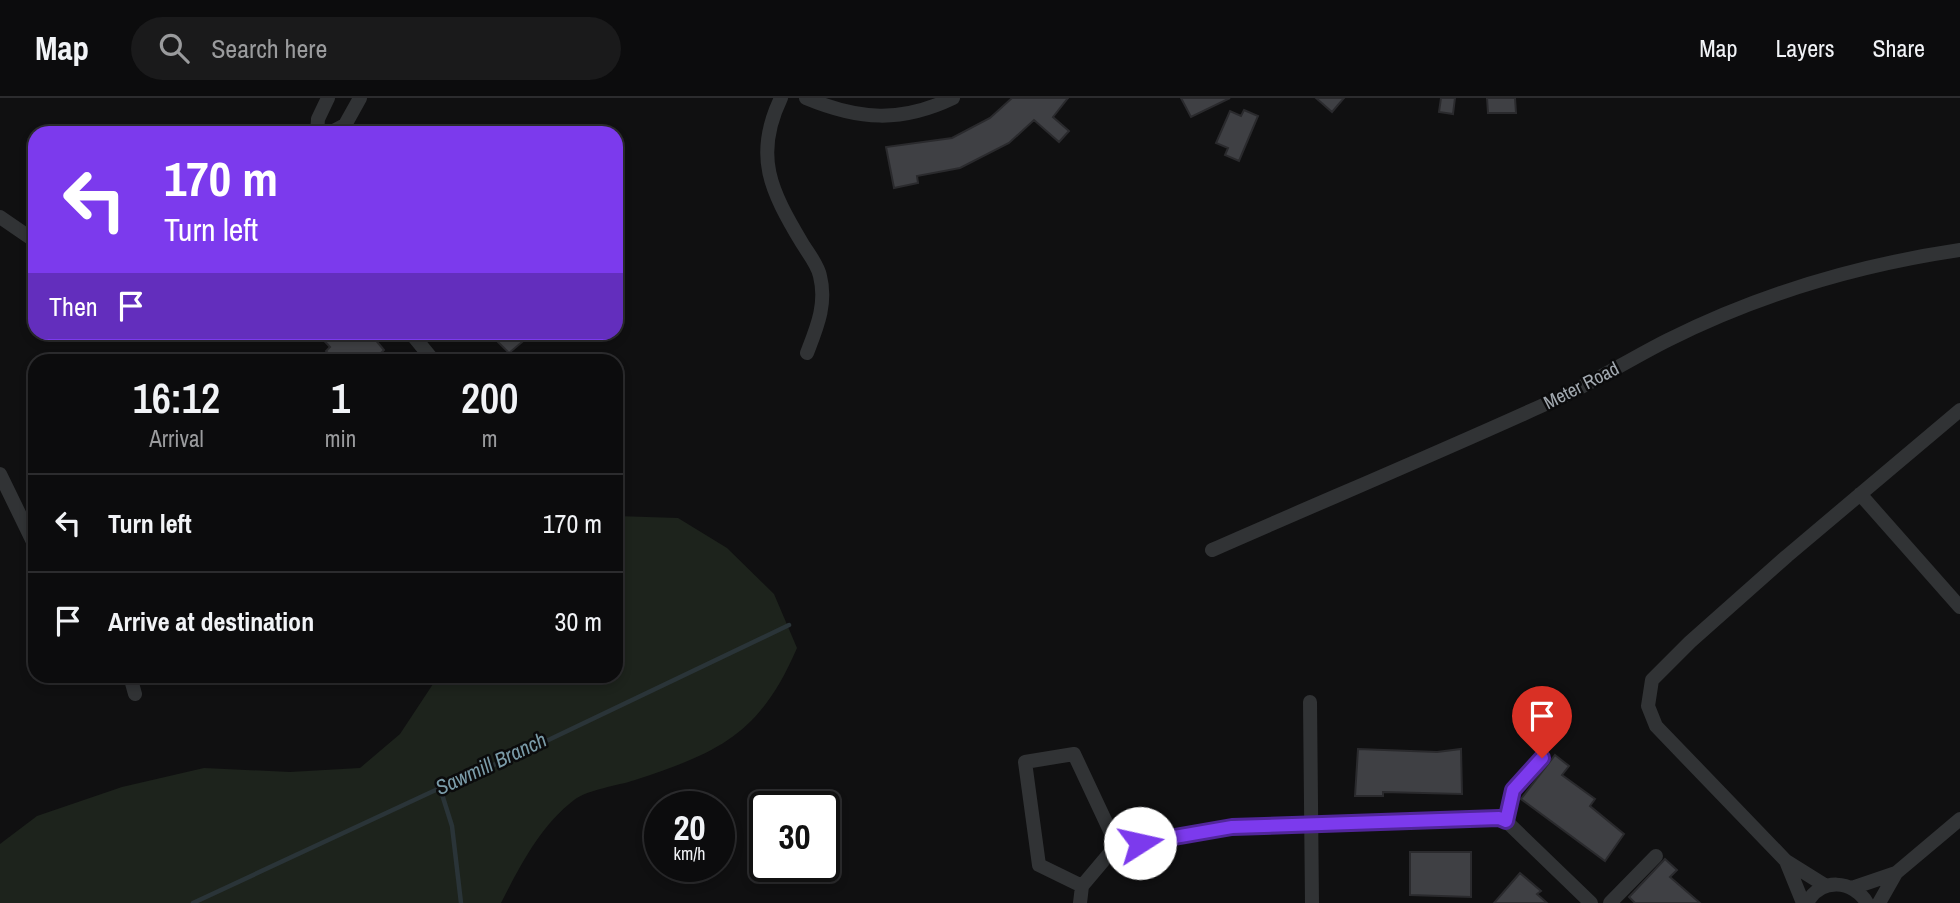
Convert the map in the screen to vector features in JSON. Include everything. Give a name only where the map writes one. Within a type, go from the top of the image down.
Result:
[{"type":"street","points":[[318,126],[328,98]]},
{"type":"street","points":[[343,126],[360,98]]},
{"type":"street","points":[[781,98],[771,120],[765,157],[775,198],[820,274],[823,310],[807,354]]},
{"type":"street","points":[[806,98],[831,108],[879,118],[926,111],[953,98]]},
{"type":"street","points":[[0,217],[28,236]]},
{"type":"street","name":"Meter Road","points":[[1212,550],[1474,437],[1590,383],[1668,340],[1751,304],[1837,275],[1913,257],[1960,250]]},
{"type":"street","points":[[417,340],[428,354]]},
{"type":"street","points":[[1896,873],[1852,888],[1826,886],[1786,861],[1656,726],[1648,706],[1653,680],[1690,642],[1960,410]]},
{"type":"street","points":[[0,474],[28,532]]},
{"type":"street","points":[[1860,494],[1960,607]]},
{"type":"street","points":[[132,683],[135,694]]},
{"type":"street","points":[[1311,702],[1312,903]]},
{"type":"street","points":[[1083,886],[1040,865],[1025,762],[1074,754],[1119,850]]},
{"type":"street","points":[[1506,821],[1513,790],[1542,758]]},
{"type":"street","points":[[1080,903],[1083,886],[1109,854],[1140,843],[1232,827],[1499,818],[1506,821],[1591,903]]},
{"type":"street","points":[[1879,903],[1896,873],[1960,819]]},
{"type":"street","points":[[1610,903],[1656,856]]},
{"type":"street","points":[[1786,861],[1805,903],[1817,890],[1826,886]]},
{"type":"street","points":[[1852,888],[1867,903]]},
{"type":"shaded area","points":[[623,516],[678,518],[727,548],[774,594],[797,648],[768,701],[734,736],[691,760],[635,780],[587,793],[562,810],[532,847],[501,903],[0,903],[0,844],[37,816],[122,787],[204,768],[290,772],[360,768],[400,734],[434,683],[623,683]]},
{"type":"building","points":[[1012,98],[1068,98],[1053,117],[1069,131],[1059,142],[1034,120],[1009,143],[960,168],[917,176],[918,183],[894,188],[886,147],[952,138],[990,118]]},
{"type":"building","points":[[1181,98],[1230,98],[1191,117]]},
{"type":"building","points":[[1316,98],[1344,98],[1332,112]]},
{"type":"building","points":[[1441,98],[1455,98],[1453,114],[1439,112]]},
{"type":"building","points":[[1487,98],[1515,98],[1516,113],[1488,113]]},
{"type":"building","points":[[1244,110],[1258,116],[1239,161],[1225,155],[1228,148],[1216,143],[1230,111],[1241,116]]},
{"type":"building","points":[[323,340],[376,340],[384,350],[380,354],[329,354],[326,351],[330,347]]},
{"type":"building","points":[[496,340],[524,340],[509,353]]},
{"type":"building","points":[[1358,749],[1437,752],[1461,749],[1462,794],[1383,792],[1383,796],[1355,796]]},
{"type":"building","points":[[1555,755],[1569,766],[1562,775],[1595,799],[1590,806],[1624,834],[1605,861],[1521,799]]},
{"type":"building","points":[[1410,852],[1471,852],[1471,897],[1410,895]]},
{"type":"building","points":[[1665,859],[1677,870],[1670,877],[1700,903],[1635,903],[1629,897]]},
{"type":"building","points":[[1520,873],[1541,891],[1537,894],[1547,903],[1494,903]]},
{"type":"waterway","name":"Sawmill Branch","points":[[193,903],[517,755],[789,625]]},
{"type":"waterway","points":[[440,788],[452,826],[461,903]]},
{"type":"route","points":[[1140,843],[1232,827],[1499,818],[1506,821],[1513,790],[1542,758]]}]
